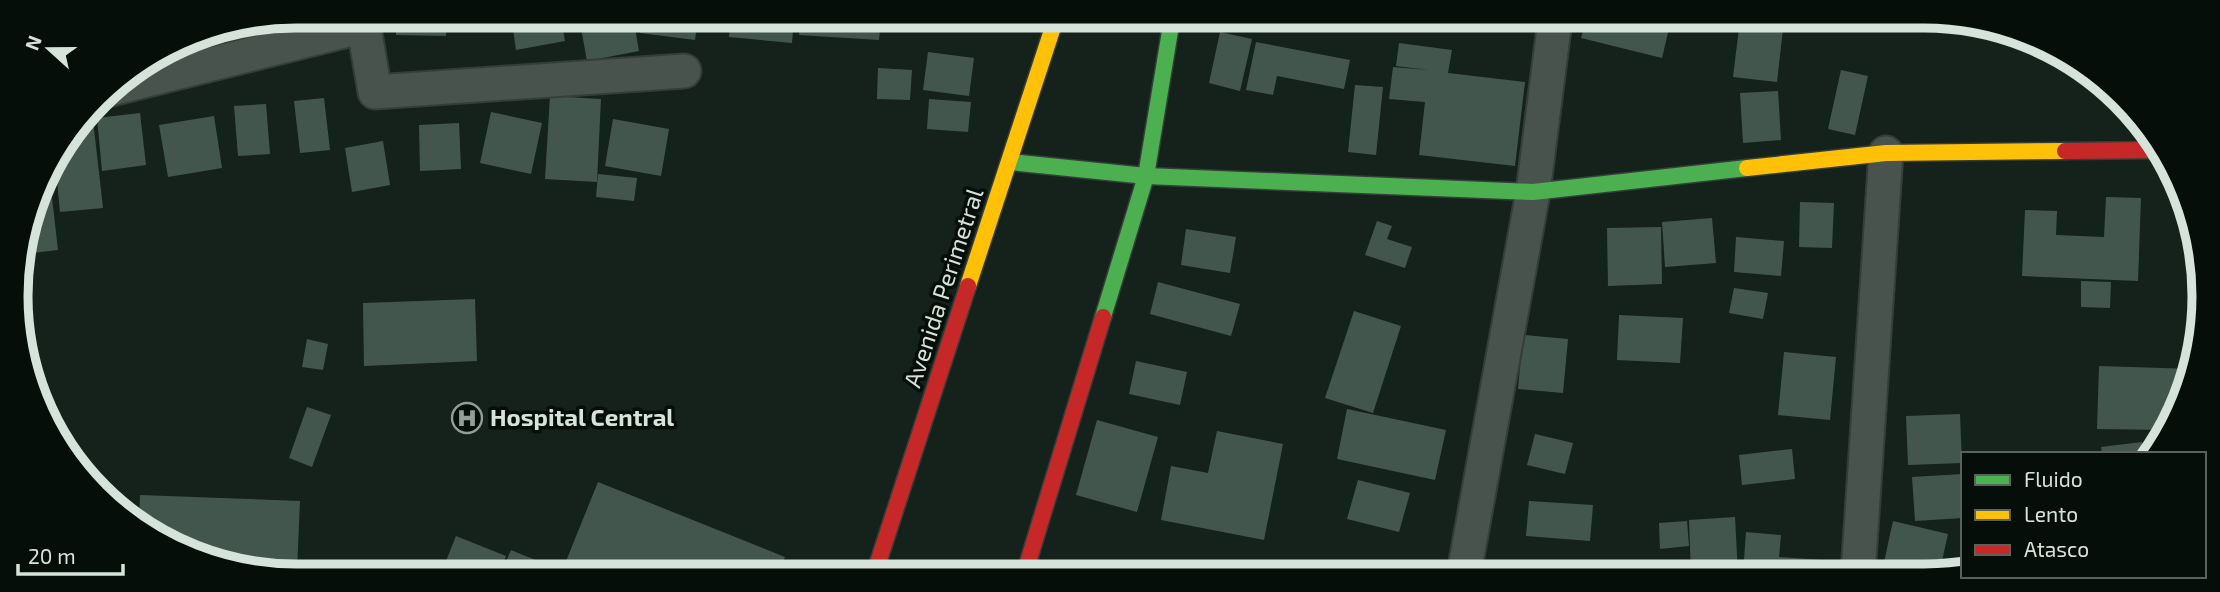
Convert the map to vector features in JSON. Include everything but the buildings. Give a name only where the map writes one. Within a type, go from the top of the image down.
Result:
[{"type":"main road","name":"Avenida Perimetral","points":[[878,564],[1053,28]]},
{"type":"main road","points":[[1027,564],[1146,176],[1171,28]]},
{"type":"main road","points":[[1010,162],[1146,176],[1533,192],[1886,153],[2149,150]]},
{"type":"street","points":[[133,83],[337,28]]},
{"type":"street","points":[[364,28],[375,92],[684,71]]},
{"type":"street","points":[[1466,564],[1533,192],[1554,28]]},
{"type":"street","points":[[1859,564],[1886,153]]},
{"type":"traffic: fast","points":[[1103,317],[1146,176],[1171,28]]},
{"type":"traffic: fast","points":[[1010,162],[1146,176],[1533,192],[1747,168]]},
{"type":"traffic: slow","points":[[968,286],[1053,28]]},
{"type":"traffic: slow","points":[[1747,168],[1886,153],[2065,151]]},
{"type":"traffic: jam","points":[[2065,151],[2149,150]]},
{"type":"traffic: jam","points":[[878,564],[968,286]]},
{"type":"traffic: jam","points":[[1027,564],[1103,317]]},
{"type":"place","name":"Hospital Central","points":[[467,418]]}]
